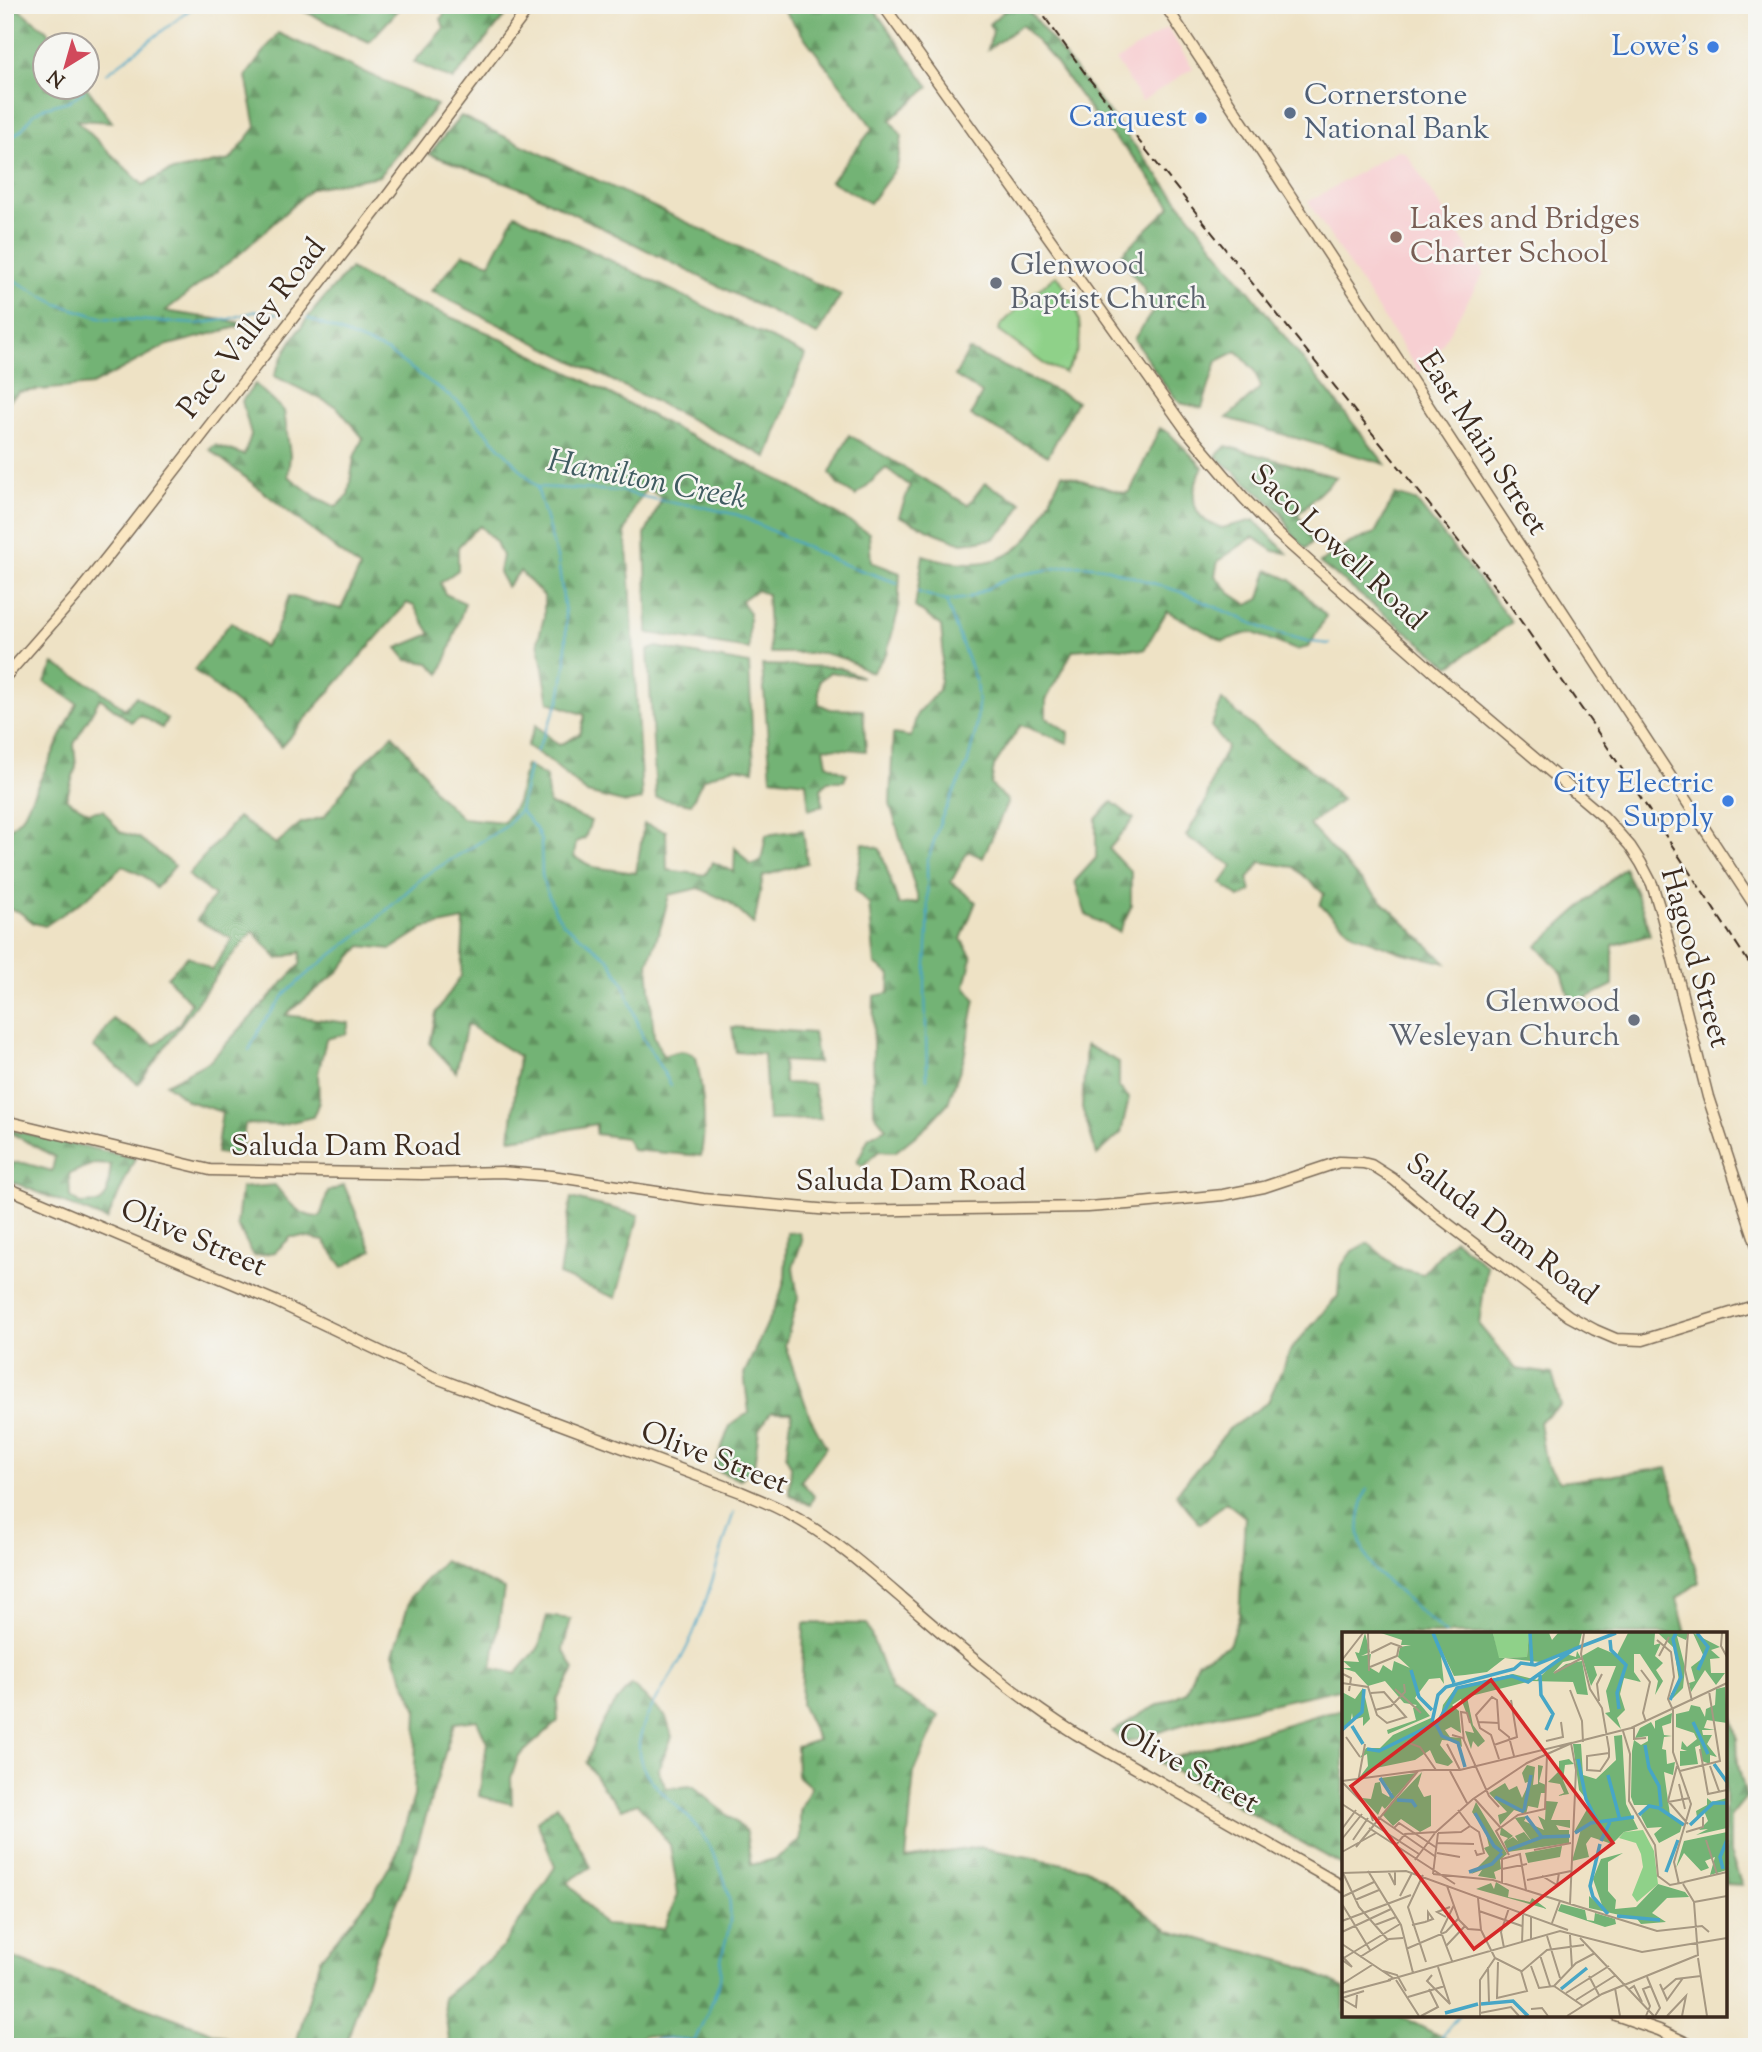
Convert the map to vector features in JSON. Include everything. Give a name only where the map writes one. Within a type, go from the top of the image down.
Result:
[{"type":"street","name":"Pace Valley Road","points":[[5,677],[78,594],[127,532],[382,203],[531,5]]},
{"type":"street","name":"Saco Lowell Road","points":[[883,5],[1165,400],[1243,498],[1285,541],[1604,817],[1630,846]]},
{"type":"street","name":"East Main Street","points":[[1165,5],[1757,909]]},
{"type":"street","name":"Hagood Street","points":[[1630,846],[1652,884],[1708,1097],[1757,1245]]},
{"type":"street","name":"Saluda Dam Road","points":[[5,1121],[210,1170],[422,1174],[500,1172],[552,1175],[703,1199],[842,1211],[1088,1207],[1141,1203],[1223,1195],[1264,1187],[1339,1162],[1363,1163],[1393,1179],[1569,1316],[1616,1339],[1643,1340],[1757,1305]]},
{"type":"street","name":"Olive Street","points":[[5,1187],[275,1301],[434,1377],[564,1428],[741,1492],[788,1513],[846,1552],[982,1667],[1039,1711],[1342,1885]]},
{"type":"street","points":[[1622,2017],[1660,2030],[1695,2047]]},
{"type":"shaded area","points":[[1167,28],[1193,68],[1142,101],[1116,61]]},
{"type":"shaded area","name":"Lakes and Bridges Charter School","points":[[1397,150],[1406,153],[1484,273],[1427,370],[1418,371],[1308,202]]},
{"type":"green space","points":[[9,5],[13,5],[47,32],[32,32],[32,102],[97,102],[112,122],[76,120],[143,185],[168,172],[230,160],[256,127],[246,76],[278,33],[437,105],[379,176],[312,188],[242,252],[165,311],[249,324],[165,346],[92,385],[19,392],[5,404],[5,10]]},
{"type":"green space","points":[[291,5],[403,5],[369,42]]},
{"type":"green space","points":[[448,5],[514,5],[453,80],[414,62],[444,28],[441,19]]},
{"type":"green space","points":[[780,5],[871,5],[929,87],[890,120],[902,136],[897,167],[870,203],[831,181],[873,128]]},
{"type":"green space","points":[[1000,5],[1024,5],[1385,464],[1227,418],[1261,387],[1254,370],[1237,351],[1217,361],[1202,408],[1180,403],[1166,387],[1134,339],[1153,311],[1143,287],[1119,256],[1171,206],[1134,158],[1099,122],[1053,59],[1022,25],[988,49],[993,31],[989,24],[1004,11]]},
{"type":"green space","points":[[461,116],[841,295],[817,335],[528,191],[429,154]]},
{"type":"green space","points":[[515,214],[805,355],[767,457],[431,291],[463,254],[490,263]]},
{"type":"green space","points":[[350,269],[397,295],[491,334],[578,377],[779,480],[869,533],[871,562],[900,573],[898,612],[887,652],[872,673],[845,659],[823,653],[770,653],[767,594],[756,590],[741,601],[749,612],[749,649],[648,633],[645,535],[662,498],[647,488],[635,506],[625,532],[642,800],[626,803],[587,793],[550,761],[527,746],[536,725],[560,745],[580,734],[585,715],[549,702],[538,641],[544,617],[544,596],[520,571],[507,587],[499,572],[502,556],[496,542],[480,526],[458,547],[458,570],[440,583],[445,594],[465,603],[440,674],[429,663],[407,660],[397,648],[431,634],[414,606],[407,603],[281,747],[255,719],[194,670],[231,622],[264,647],[275,633],[289,596],[341,609],[360,568],[209,449],[215,445],[244,455],[251,435],[242,401],[255,384],[284,411],[290,455],[288,476],[316,497],[336,507],[348,496],[354,457],[363,438],[337,407],[274,376],[297,332]]},
{"type":"green space","points":[[1057,275],[1073,301],[1080,328],[1077,351],[1065,373],[1044,364],[999,331],[1000,326],[1030,296]]},
{"type":"green space","points":[[969,350],[1077,401],[1048,456],[971,416],[982,393],[955,376]]},
{"type":"green space","points":[[1160,428],[1169,433],[1203,467],[1197,480],[1194,502],[1206,521],[1222,528],[1254,520],[1287,553],[1274,551],[1253,537],[1218,561],[1215,576],[1230,593],[1248,605],[1260,598],[1268,570],[1291,580],[1326,616],[1309,647],[1296,650],[1251,632],[1223,641],[1167,611],[1144,650],[1112,647],[1073,650],[1046,700],[1046,717],[1069,733],[1068,743],[1021,725],[994,766],[991,785],[1008,801],[983,858],[968,851],[951,882],[976,902],[961,939],[972,957],[965,986],[975,999],[964,1058],[948,1103],[924,1129],[895,1152],[879,1151],[862,1166],[857,1162],[869,1137],[886,1128],[874,1113],[874,996],[889,993],[890,975],[875,964],[869,904],[855,890],[863,843],[880,849],[899,905],[919,902],[890,804],[893,734],[911,737],[917,714],[939,690],[943,648],[941,626],[915,607],[923,555],[971,563],[991,561],[1007,555],[1030,535],[1062,474],[1123,493],[1130,492]]},
{"type":"green space","points":[[849,435],[968,505],[985,483],[1022,503],[1011,523],[993,539],[962,543],[936,533],[899,516],[910,486],[886,468],[856,496],[837,484],[830,473]]},
{"type":"green space","points":[[1226,446],[1336,477],[1298,514],[1312,542],[1306,549],[1292,534],[1281,512],[1216,456]]},
{"type":"green space","points":[[1395,495],[1416,501],[1512,622],[1450,666],[1320,563],[1350,543],[1375,533]]},
{"type":"green space","points":[[657,647],[749,664],[754,770],[734,767],[703,779],[691,804],[656,798],[648,650]]},
{"type":"green space","points":[[54,664],[97,688],[125,709],[136,696],[167,719],[162,728],[140,715],[131,722],[100,698],[74,744],[76,767],[66,799],[89,812],[103,810],[120,832],[139,838],[175,866],[156,888],[144,876],[123,866],[88,897],[45,926],[34,923],[18,911],[5,909],[5,833],[23,816],[77,703],[45,682]]},
{"type":"green space","points":[[762,665],[838,667],[862,677],[830,672],[819,681],[819,704],[830,709],[863,710],[866,751],[824,747],[827,764],[847,774],[844,781],[828,781],[821,789],[823,805],[809,810],[806,782],[771,778]]},
{"type":"green space","points":[[1222,700],[1274,745],[1303,763],[1342,800],[1309,825],[1357,877],[1446,963],[1400,952],[1355,935],[1320,905],[1324,894],[1294,867],[1261,862],[1248,879],[1251,891],[1240,898],[1221,883],[1233,866],[1186,836],[1205,803],[1215,771],[1227,747],[1211,726]]},
{"type":"green space","points":[[393,735],[422,769],[435,792],[462,818],[504,822],[517,802],[526,765],[546,777],[549,804],[591,821],[585,838],[576,842],[574,857],[593,867],[636,873],[644,824],[666,831],[667,870],[705,875],[713,862],[734,872],[735,847],[750,865],[761,862],[766,835],[803,830],[807,863],[763,876],[754,925],[729,902],[699,888],[669,895],[648,964],[654,1036],[663,1056],[684,1052],[696,1057],[703,1106],[701,1156],[632,1150],[626,1138],[596,1134],[596,1124],[510,1139],[519,1056],[467,1024],[456,1072],[430,1044],[436,1013],[461,976],[464,920],[424,928],[391,949],[361,946],[338,972],[285,1015],[349,1023],[346,1034],[326,1039],[318,1074],[319,1102],[313,1117],[279,1125],[245,1124],[241,1156],[216,1153],[222,1112],[188,1101],[166,1084],[210,1061],[300,965],[301,952],[278,959],[253,931],[225,964],[138,1084],[94,1047],[113,1019],[155,1045],[179,1024],[191,1003],[167,977],[188,956],[212,970],[232,939],[197,920],[214,896],[188,875],[238,817],[276,844],[301,823],[324,817],[360,767]]},
{"type":"green space","points":[[1112,802],[1134,819],[1109,849],[1131,872],[1131,907],[1119,932],[1086,915],[1075,881],[1096,858],[1096,819]]},
{"type":"green space","points":[[1624,868],[1642,907],[1650,935],[1613,945],[1613,985],[1572,1005],[1562,973],[1537,946]]},
{"type":"green space","points":[[732,1027],[813,1033],[818,1063],[783,1061],[784,1083],[813,1084],[821,1119],[768,1120],[764,1054],[736,1052]]},
{"type":"green space","points":[[1086,1045],[1119,1062],[1119,1087],[1129,1098],[1121,1133],[1097,1155],[1082,1108]]},
{"type":"green space","points":[[10,1130],[135,1158],[107,1220],[5,1179],[5,1163],[24,1163],[52,1171],[55,1157]],"holes":[[[93,1164],[111,1165],[107,1194],[100,1203],[80,1204],[70,1197],[69,1174]]]},
{"type":"green space","points":[[275,1185],[300,1211],[306,1215],[320,1217],[328,1192],[344,1185],[372,1250],[343,1267],[324,1241],[291,1237],[275,1252],[254,1256],[237,1225],[241,1188]]},
{"type":"green space","points":[[571,1198],[639,1215],[616,1298],[559,1275]]},
{"type":"green space","points":[[799,1232],[802,1241],[793,1267],[798,1298],[785,1345],[810,1417],[826,1447],[801,1481],[814,1496],[810,1505],[789,1494],[791,1466],[786,1456],[792,1412],[771,1412],[759,1429],[754,1466],[740,1480],[713,1469],[730,1426],[749,1412],[744,1374],[780,1296],[785,1278],[787,1233]]},
{"type":"green space","points":[[1454,1239],[1487,1266],[1479,1325],[1516,1369],[1552,1374],[1561,1405],[1539,1422],[1545,1461],[1560,1482],[1667,1468],[1699,1582],[1677,1598],[1686,1632],[1342,1632],[1342,1688],[1197,1720],[1125,1743],[1112,1732],[1146,1711],[1186,1692],[1197,1662],[1229,1645],[1239,1616],[1245,1517],[1226,1502],[1200,1524],[1176,1494],[1229,1429],[1268,1402],[1291,1349],[1338,1296],[1340,1268],[1352,1251],[1368,1243],[1397,1268],[1423,1274]]},
{"type":"green space","points":[[444,1561],[504,1589],[492,1668],[516,1674],[539,1647],[547,1616],[571,1619],[563,1649],[574,1670],[557,1700],[558,1721],[518,1757],[511,1778],[512,1804],[479,1796],[487,1743],[477,1720],[454,1723],[408,1876],[374,1958],[345,2047],[295,2047],[320,1959],[373,1895],[397,1853],[414,1796],[417,1710],[393,1654],[411,1596]]},
{"type":"green space","points":[[804,1623],[867,1624],[891,1689],[939,1716],[914,1773],[906,1859],[978,1847],[1089,1869],[1169,1931],[1298,1965],[1342,1987],[1342,2017],[1402,2017],[1455,2044],[1545,2039],[1577,2047],[710,2047],[710,2043],[644,2035],[631,2047],[450,2047],[443,1998],[502,1948],[555,1867],[537,1821],[557,1805],[591,1867],[568,1882],[604,1925],[664,1929],[678,1894],[670,1845],[637,1803],[622,1809],[586,1763],[604,1721],[616,1702],[632,1685],[666,1717],[672,1737],[658,1770],[666,1788],[693,1786],[746,1831],[751,1865],[775,1859],[800,1841],[800,1811],[811,1787],[797,1775],[796,1747],[818,1740],[801,1704]]},
{"type":"green space","points":[[1727,1690],[1737,1737],[1738,1765],[1746,1797],[1730,1817],[1730,1853],[1742,1885],[1727,1884]]},
{"type":"green space","points":[[1342,1710],[1342,1865],[1159,1762],[1328,1712]]},
{"type":"green space","points":[[5,1955],[252,2047],[5,2047]]},
{"type":"waterway","points":[[106,74],[196,5]]},
{"type":"waterway","points":[[5,143],[22,129],[34,114],[43,108],[65,102]]},
{"type":"waterway","name":"Hamilton Creek","points":[[5,275],[57,304],[103,318],[196,324],[257,311],[277,314]]},
{"type":"waterway","name":"Hamilton Creek","points":[[307,318],[388,352],[458,402],[537,487],[558,561],[566,620],[566,661],[560,699],[536,752]]},
{"type":"waterway","name":"Hamilton Creek","points":[[538,487],[621,491],[738,515],[840,563],[898,583]]},
{"type":"waterway","points":[[918,592],[946,601],[968,598],[1013,576],[1068,566],[1102,567],[1181,592],[1270,631],[1330,644]]},
{"type":"waterway","name":"Hamilton Creek","points":[[927,1079],[927,863],[941,819],[967,765],[976,730],[978,704],[976,682],[946,601]]},
{"type":"waterway","points":[[249,1050],[263,1023],[286,993],[307,974],[368,927],[424,876],[505,827],[520,810],[529,766]]},
{"type":"waterway","points":[[521,811],[536,829],[541,841],[542,875],[556,913],[564,924],[608,958],[623,982],[643,1038],[671,1085]]},
{"type":"waterway","points":[[1367,1489],[1360,1511],[1359,1531],[1368,1560],[1375,1571],[1444,1632]]},
{"type":"waterway","points":[[694,2042],[720,1978],[721,1959],[730,1920],[728,1893],[713,1853],[698,1829],[648,1776],[640,1758],[639,1745],[646,1719],[682,1657],[698,1622],[734,1512]]},
{"type":"waterway","points":[[1433,2047],[1457,2017]]},
{"type":"waterway","points":[[629,2047],[667,2038],[686,2040],[705,2047]]},
{"type":"railway","points":[[1036,5],[1087,76],[1511,607],[1593,725],[1757,975]]},
{"type":"place","name":"Lowe's","points":[[1713,47]]},
{"type":"place","name":"Cornerstone National Bank","points":[[1290,113]]},
{"type":"place","name":"Carquest","points":[[1201,118]]},
{"type":"place","name":"Lakes and Bridges Charter School","points":[[1396,237]]},
{"type":"place","name":"Glenwood Baptist Church","points":[[996,283]]},
{"type":"place","name":"City Electric Supply","points":[[1728,801]]},
{"type":"place","name":"Glenwood Wesleyan Church","points":[[1634,1020]]}]
